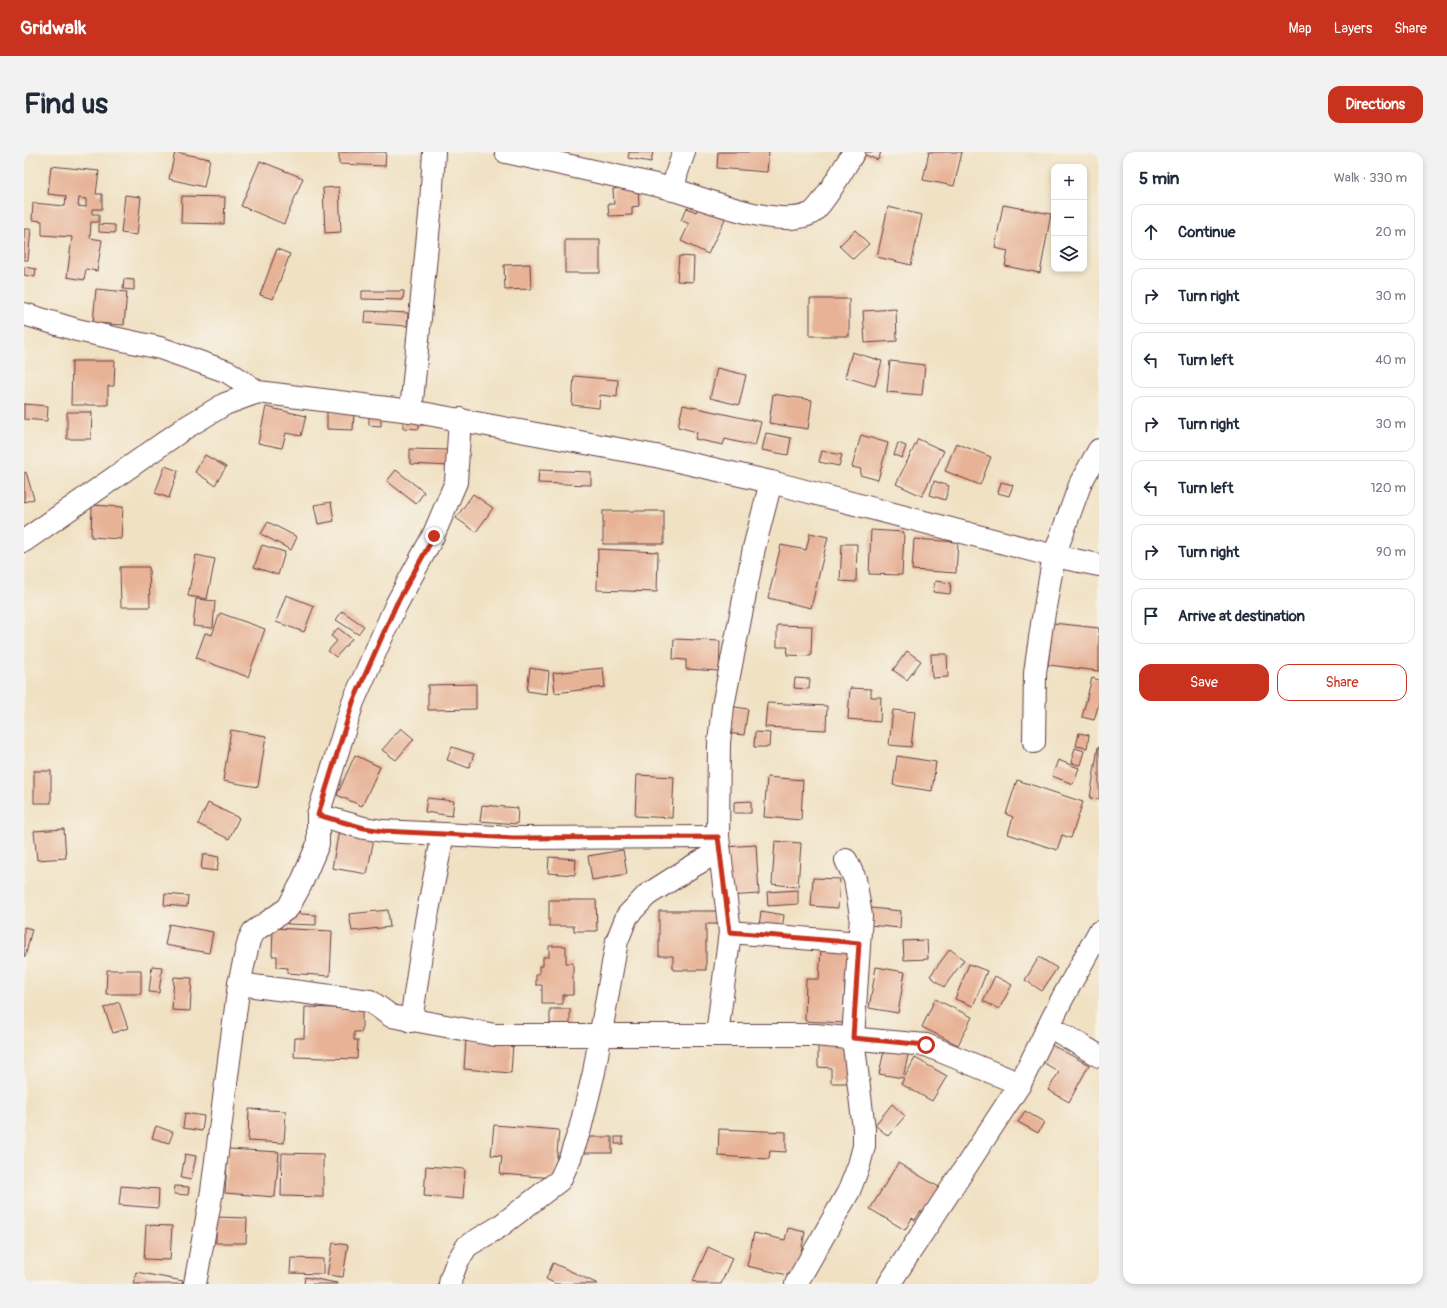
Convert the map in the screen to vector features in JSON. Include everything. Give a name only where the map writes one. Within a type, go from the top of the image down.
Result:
[{"type":"street","points":[[411,411],[431,204],[434,152]]},
{"type":"street","points":[[506,152],[673,190],[750,213],[788,218],[812,213],[826,196],[854,152]]},
{"type":"street","points":[[673,190],[684,152]]},
{"type":"street","points":[[24,314],[77,330],[160,348],[228,372],[258,392],[411,411],[656,456],[771,482],[1054,556],[1099,565]]},
{"type":"street","points":[[24,542],[185,428],[225,404],[258,392]]},
{"type":"street","points":[[196,1284],[212,1191],[239,984],[249,940],[253,932],[288,908],[301,884],[318,844],[318,815],[353,702],[396,605],[434,536],[456,482],[460,419]]},
{"type":"street","points":[[1034,742],[1035,673],[1054,556],[1082,482],[1099,450]]},
{"type":"street","points":[[717,1035],[730,932],[718,844],[719,743],[723,706],[754,548],[771,482]]},
{"type":"street","points":[[318,815],[370,829],[514,838],[718,844]]},
{"type":"street","points":[[411,1021],[426,921],[443,834]]},
{"type":"street","points":[[450,1284],[457,1262],[467,1246],[499,1227],[560,1180],[570,1158],[580,1129],[601,1035],[617,941],[627,916],[647,895],[688,868],[718,844]]},
{"type":"street","points":[[796,1284],[849,1191],[859,1165],[864,1146],[864,1129],[853,1038],[861,916],[855,879],[846,860]]},
{"type":"street","points":[[730,932],[859,943]]},
{"type":"street","points":[[889,1284],[1020,1084],[1074,976],[1099,932]]},
{"type":"street","points":[[239,984],[370,1001],[391,1016],[411,1021],[495,1035],[815,1035],[926,1045],[1020,1084]]},
{"type":"street","points":[[1049,1026],[1099,1056]]},
{"type":"building","points":[[175,152],[210,159],[204,187],[169,179]]},
{"type":"building","points":[[339,152],[386,152],[385,166],[339,164]]},
{"type":"building","points":[[629,152],[653,152],[651,162],[628,158]]},
{"type":"building","points":[[718,152],[769,152],[767,172],[717,168]]},
{"type":"building","points":[[881,152],[878,160],[860,153]]},
{"type":"building","points":[[929,152],[962,152],[954,186],[923,180]]},
{"type":"building","points":[[260,161],[303,178],[284,224],[241,206]]},
{"type":"building","points":[[51,166],[99,171],[96,194],[102,194],[102,209],[92,209],[92,214],[99,214],[99,222],[91,222],[90,238],[102,240],[97,271],[86,269],[84,280],[67,277],[72,237],[42,235],[42,221],[32,220],[33,203],[65,206],[66,196],[48,194]],"holes":[[[79,198],[86,199],[86,207],[78,206]]]},
{"type":"building","points":[[339,187],[341,232],[325,233],[323,188]]},
{"type":"building","points":[[638,187],[639,206],[632,207],[632,215],[609,216],[608,204],[614,204],[613,189]]},
{"type":"building","points":[[125,195],[141,197],[137,235],[121,233]]},
{"type":"building","points":[[182,196],[225,197],[224,224],[181,223]]},
{"type":"building","points":[[702,200],[728,213],[708,254],[681,241],[689,224],[681,220],[687,208],[696,212]]},
{"type":"building","points":[[1003,205],[1051,214],[1040,273],[1005,266],[1008,251],[995,248]]},
{"type":"building","points":[[888,207],[922,215],[911,265],[877,257]]},
{"type":"building","points":[[99,224],[115,225],[115,233],[99,232]]},
{"type":"building","points":[[24,229],[31,229],[28,260],[24,260]]},
{"type":"building","points":[[855,230],[869,244],[853,259],[839,246]]},
{"type":"building","points":[[565,240],[600,240],[600,273],[565,273]]},
{"type":"building","points":[[277,249],[290,254],[273,299],[260,295]]},
{"type":"building","points":[[679,256],[694,257],[693,282],[677,281]]},
{"type":"building","points":[[530,264],[531,289],[505,290],[504,265]]},
{"type":"building","points":[[24,267],[36,269],[35,277],[24,275]]},
{"type":"building","points":[[124,279],[134,280],[134,290],[123,289]]},
{"type":"building","points":[[96,289],[127,292],[124,325],[93,323]]},
{"type":"building","points":[[362,291],[404,291],[403,300],[362,299]]},
{"type":"building","points":[[810,299],[849,299],[849,336],[810,336]]},
{"type":"building","points":[[896,309],[897,341],[865,343],[863,311]]},
{"type":"building","points":[[366,311],[408,313],[407,326],[365,323]]},
{"type":"building","points":[[852,352],[882,361],[875,386],[845,377]]},
{"type":"building","points":[[72,361],[115,361],[114,386],[108,386],[108,405],[71,405]]},
{"type":"building","points":[[890,361],[925,365],[922,395],[887,392]]},
{"type":"building","points":[[717,368],[746,375],[739,405],[710,398]]},
{"type":"building","points":[[574,376],[618,380],[617,397],[600,395],[599,408],[572,405]]},
{"type":"building","points":[[773,394],[812,400],[808,429],[769,423]]},
{"type":"building","points":[[24,404],[48,406],[47,421],[24,419]]},
{"type":"building","points":[[683,405],[761,422],[755,446],[725,439],[723,445],[695,439],[697,432],[678,427]]},
{"type":"building","points":[[266,407],[306,416],[301,436],[286,433],[282,448],[258,443]]},
{"type":"building","points":[[67,412],[92,412],[91,439],[67,439]]},
{"type":"building","points":[[327,412],[354,413],[353,430],[327,429]]},
{"type":"building","points":[[369,414],[381,414],[381,426],[369,425]]},
{"type":"building","points":[[403,418],[425,419],[425,425],[419,425],[419,429],[403,428]]},
{"type":"building","points":[[766,433],[791,438],[788,455],[762,450]]},
{"type":"building","points":[[861,435],[888,443],[878,480],[860,475],[861,469],[852,467]]},
{"type":"building","points":[[918,439],[944,451],[922,496],[896,484]]},
{"type":"building","points":[[898,443],[906,446],[902,458],[894,455]]},
{"type":"building","points":[[956,443],[991,457],[980,485],[945,471]]},
{"type":"building","points":[[410,449],[449,450],[449,466],[410,464]]},
{"type":"building","points":[[822,451],[842,455],[839,466],[819,462]]},
{"type":"building","points":[[205,455],[226,467],[215,485],[195,472]]},
{"type":"building","points":[[165,466],[178,471],[169,498],[155,493]]},
{"type":"building","points":[[396,470],[424,492],[416,504],[387,481]]},
{"type":"building","points":[[539,470],[591,472],[591,485],[538,483]]},
{"type":"building","points":[[26,472],[34,499],[24,502],[24,473]]},
{"type":"building","points":[[934,481],[949,486],[945,500],[930,495]]},
{"type":"building","points":[[1001,482],[1013,485],[1009,496],[998,493]]},
{"type":"building","points":[[473,494],[493,508],[476,532],[456,518]]},
{"type":"building","points":[[331,502],[334,521],[318,524],[314,505]]},
{"type":"building","points":[[92,505],[123,507],[121,539],[91,537]]},
{"type":"building","points":[[603,511],[664,511],[664,544],[603,544]]},
{"type":"building","points":[[268,522],[297,537],[291,550],[261,534]]},
{"type":"building","points":[[871,530],[904,532],[902,575],[869,574]]},
{"type":"building","points":[[810,533],[828,537],[811,608],[768,598],[781,545],[806,550]]},
{"type":"building","points":[[914,539],[958,542],[956,573],[912,570]]},
{"type":"building","points":[[842,544],[857,544],[856,582],[840,581]]},
{"type":"building","points":[[262,545],[285,552],[278,575],[254,567]]},
{"type":"building","points":[[598,549],[658,552],[657,592],[597,590]]},
{"type":"building","points":[[196,555],[215,559],[207,599],[188,596]]},
{"type":"building","points":[[120,567],[149,567],[150,607],[121,607]]},
{"type":"building","points":[[935,581],[951,583],[950,594],[933,592]]},
{"type":"building","points":[[286,595],[314,606],[304,632],[276,622]]},
{"type":"building","points":[[196,599],[215,601],[213,628],[193,626]]},
{"type":"building","points":[[342,611],[364,626],[358,634],[336,620]]},
{"type":"building","points":[[220,613],[265,629],[248,677],[196,658],[205,633],[212,635]]},
{"type":"building","points":[[1053,623],[1099,628],[1099,671],[1048,665]]},
{"type":"building","points":[[777,625],[812,626],[811,656],[787,655],[788,647],[777,647]]},
{"type":"building","points":[[338,628],[352,639],[336,657],[328,651],[337,641],[331,636]]},
{"type":"building","points":[[674,639],[720,641],[719,671],[686,669],[686,660],[673,659]]},
{"type":"building","points":[[907,651],[921,661],[907,680],[893,670]]},
{"type":"building","points":[[931,654],[947,654],[948,677],[932,678]]},
{"type":"building","points":[[530,668],[549,671],[547,694],[527,691]]},
{"type":"building","points":[[603,668],[605,687],[555,693],[553,673]]},
{"type":"building","points":[[795,678],[810,679],[809,689],[794,688]]},
{"type":"building","points":[[1092,678],[1099,680],[1099,703],[1094,720],[1082,717]]},
{"type":"building","points":[[476,684],[476,709],[428,710],[428,685]]},
{"type":"building","points":[[850,688],[871,689],[871,697],[881,697],[880,722],[848,719]]},
{"type":"building","points":[[767,703],[827,706],[826,730],[765,727]]},
{"type":"building","points":[[729,706],[748,709],[744,735],[725,733]]},
{"type":"building","points":[[893,710],[915,712],[911,747],[889,745]]},
{"type":"building","points":[[401,728],[414,739],[396,760],[382,750]]},
{"type":"building","points":[[231,730],[266,736],[258,787],[223,781]]},
{"type":"building","points":[[755,732],[770,733],[769,747],[754,747]]},
{"type":"building","points":[[1079,733],[1089,735],[1087,748],[1076,746]]},
{"type":"building","points":[[452,747],[474,754],[469,768],[447,760]]},
{"type":"building","points":[[1099,747],[1099,799],[1090,798]]},
{"type":"building","points":[[1075,748],[1084,751],[1080,765],[1071,763]]},
{"type":"building","points":[[355,755],[380,767],[362,806],[337,795]]},
{"type":"building","points":[[897,756],[936,762],[932,791],[893,785]]},
{"type":"building","points":[[1058,760],[1079,768],[1073,784],[1052,776]]},
{"type":"building","points":[[34,771],[51,771],[51,803],[34,803]]},
{"type":"building","points":[[637,775],[674,777],[672,818],[635,816]]},
{"type":"building","points":[[767,777],[803,780],[801,820],[764,817]]},
{"type":"building","points":[[1017,780],[1083,802],[1071,838],[1062,835],[1057,850],[1008,834],[1013,817],[1006,814]]},
{"type":"building","points":[[427,798],[454,801],[452,816],[425,812]]},
{"type":"building","points":[[751,801],[751,813],[734,813],[734,802]]},
{"type":"building","points":[[208,803],[239,818],[229,839],[198,824]]},
{"type":"building","points":[[482,805],[518,808],[517,824],[480,821]]},
{"type":"building","points":[[64,829],[66,858],[37,860],[34,831]]},
{"type":"building","points":[[339,831],[374,838],[367,874],[332,868]]},
{"type":"building","points":[[775,841],[801,843],[798,887],[772,884]]},
{"type":"building","points":[[756,845],[759,894],[728,896],[724,847]]},
{"type":"building","points":[[623,850],[627,874],[592,880],[588,856]]},
{"type":"building","points":[[203,854],[219,857],[217,871],[201,869]]},
{"type":"building","points":[[549,857],[576,859],[575,875],[548,873]]},
{"type":"building","points":[[813,878],[840,879],[838,908],[811,906]]},
{"type":"building","points":[[798,890],[798,904],[768,906],[767,892]]},
{"type":"building","points":[[165,894],[188,896],[187,907],[164,905]]},
{"type":"building","points":[[549,900],[596,900],[597,931],[574,931],[574,926],[549,926]]},
{"type":"building","points":[[871,908],[901,911],[900,928],[870,925]]},
{"type":"building","points":[[388,910],[390,927],[352,931],[349,914]]},
{"type":"building","points":[[659,911],[719,911],[719,924],[706,924],[706,970],[673,970],[673,956],[659,956]]},
{"type":"building","points":[[761,911],[784,915],[782,929],[759,926]]},
{"type":"building","points":[[287,913],[316,915],[316,925],[287,924]]},
{"type":"building","points":[[169,924],[213,932],[209,953],[165,945]]},
{"type":"building","points":[[24,927],[32,929],[25,957],[24,956]]},
{"type":"building","points":[[273,928],[332,931],[330,976],[287,973],[288,968],[277,967],[277,956],[272,956]]},
{"type":"building","points":[[927,940],[928,959],[904,960],[903,941]]},
{"type":"building","points":[[549,946],[566,946],[566,963],[573,963],[573,995],[563,995],[563,1004],[542,1004],[542,985],[536,985],[536,974],[539,974],[539,966],[543,966],[543,957],[549,957]]},
{"type":"building","points":[[950,949],[964,960],[944,987],[930,976]]},
{"type":"building","points":[[821,950],[854,952],[853,983],[845,983],[843,1023],[805,1021],[806,979],[819,979]]},
{"type":"building","points":[[1039,957],[1057,968],[1042,991],[1025,980]]},
{"type":"building","points":[[969,964],[987,971],[973,1006],[955,999]]},
{"type":"building","points":[[152,966],[162,967],[159,993],[149,992]]},
{"type":"building","points":[[876,967],[905,972],[898,1013],[869,1008]]},
{"type":"building","points":[[107,970],[141,970],[141,994],[106,994]]},
{"type":"building","points":[[995,976],[1012,985],[999,1009],[983,1001]]},
{"type":"building","points":[[174,977],[192,978],[190,1011],[172,1010]]},
{"type":"building","points":[[935,999],[972,1017],[958,1045],[922,1027]]},
{"type":"building","points":[[119,1002],[128,1028],[113,1033],[104,1008]]},
{"type":"building","points":[[305,1007],[362,1009],[362,1032],[354,1032],[354,1040],[358,1040],[357,1059],[294,1057],[295,1038],[304,1038]]},
{"type":"building","points":[[550,1009],[570,1009],[570,1027],[550,1027]]},
{"type":"building","points":[[466,1040],[513,1043],[511,1073],[464,1069]]},
{"type":"building","points":[[818,1041],[850,1042],[848,1083],[831,1083],[831,1068],[818,1067]]},
{"type":"building","points":[[1050,1044],[1089,1065],[1069,1102],[1048,1090],[1059,1072],[1041,1061]]},
{"type":"building","points":[[885,1046],[909,1051],[903,1078],[879,1074]]},
{"type":"building","points":[[915,1058],[947,1076],[932,1101],[901,1084]]},
{"type":"building","points":[[892,1104],[905,1116],[888,1136],[875,1125]]},
{"type":"building","points":[[249,1109],[286,1111],[284,1143],[248,1141]]},
{"type":"building","points":[[1025,1111],[1044,1122],[1038,1133],[1018,1122]]},
{"type":"building","points":[[185,1113],[204,1116],[202,1131],[183,1128]]},
{"type":"building","points":[[494,1125],[559,1130],[555,1178],[500,1174],[502,1156],[491,1155]]},
{"type":"building","points":[[156,1126],[173,1132],[169,1143],[152,1138]]},
{"type":"building","points":[[719,1129],[786,1132],[786,1152],[770,1151],[769,1159],[718,1156]]},
{"type":"building","points":[[581,1137],[612,1137],[612,1153],[581,1153]]},
{"type":"building","points":[[615,1137],[623,1137],[623,1144],[615,1144]]},
{"type":"building","points":[[228,1149],[279,1152],[275,1197],[225,1193]]},
{"type":"building","points":[[282,1153],[323,1154],[323,1197],[281,1196]]},
{"type":"building","points":[[185,1154],[196,1156],[191,1180],[181,1178]]},
{"type":"building","points":[[898,1163],[939,1187],[923,1212],[921,1211],[915,1220],[912,1218],[905,1230],[870,1209]]},
{"type":"building","points":[[426,1166],[465,1169],[463,1199],[424,1196]]},
{"type":"building","points":[[121,1186],[159,1189],[158,1208],[119,1205]]},
{"type":"building","points":[[175,1186],[189,1187],[188,1195],[174,1194]]},
{"type":"building","points":[[216,1217],[247,1218],[246,1243],[216,1243]]},
{"type":"building","points":[[146,1225],[172,1226],[170,1260],[144,1259]]},
{"type":"building","points":[[788,1228],[805,1232],[796,1277],[747,1266],[754,1233],[785,1240]]},
{"type":"building","points":[[333,1243],[348,1245],[343,1277],[327,1275]]},
{"type":"building","points":[[708,1247],[732,1258],[721,1284],[701,1284],[693,1281]]},
{"type":"building","points":[[291,1258],[323,1259],[323,1274],[290,1273]]},
{"type":"building","points":[[553,1263],[598,1284],[556,1284],[546,1279]]},
{"type":"building","points":[[136,1272],[183,1281],[182,1284],[133,1284]]},
{"type":"building","points":[[305,1277],[337,1283],[337,1284],[304,1284]]},
{"type":"route","points":[[434,536],[396,605],[353,702],[318,815],[364,828],[383,831],[514,838],[718,837],[730,932],[859,943],[853,1038],[926,1045]]}]
